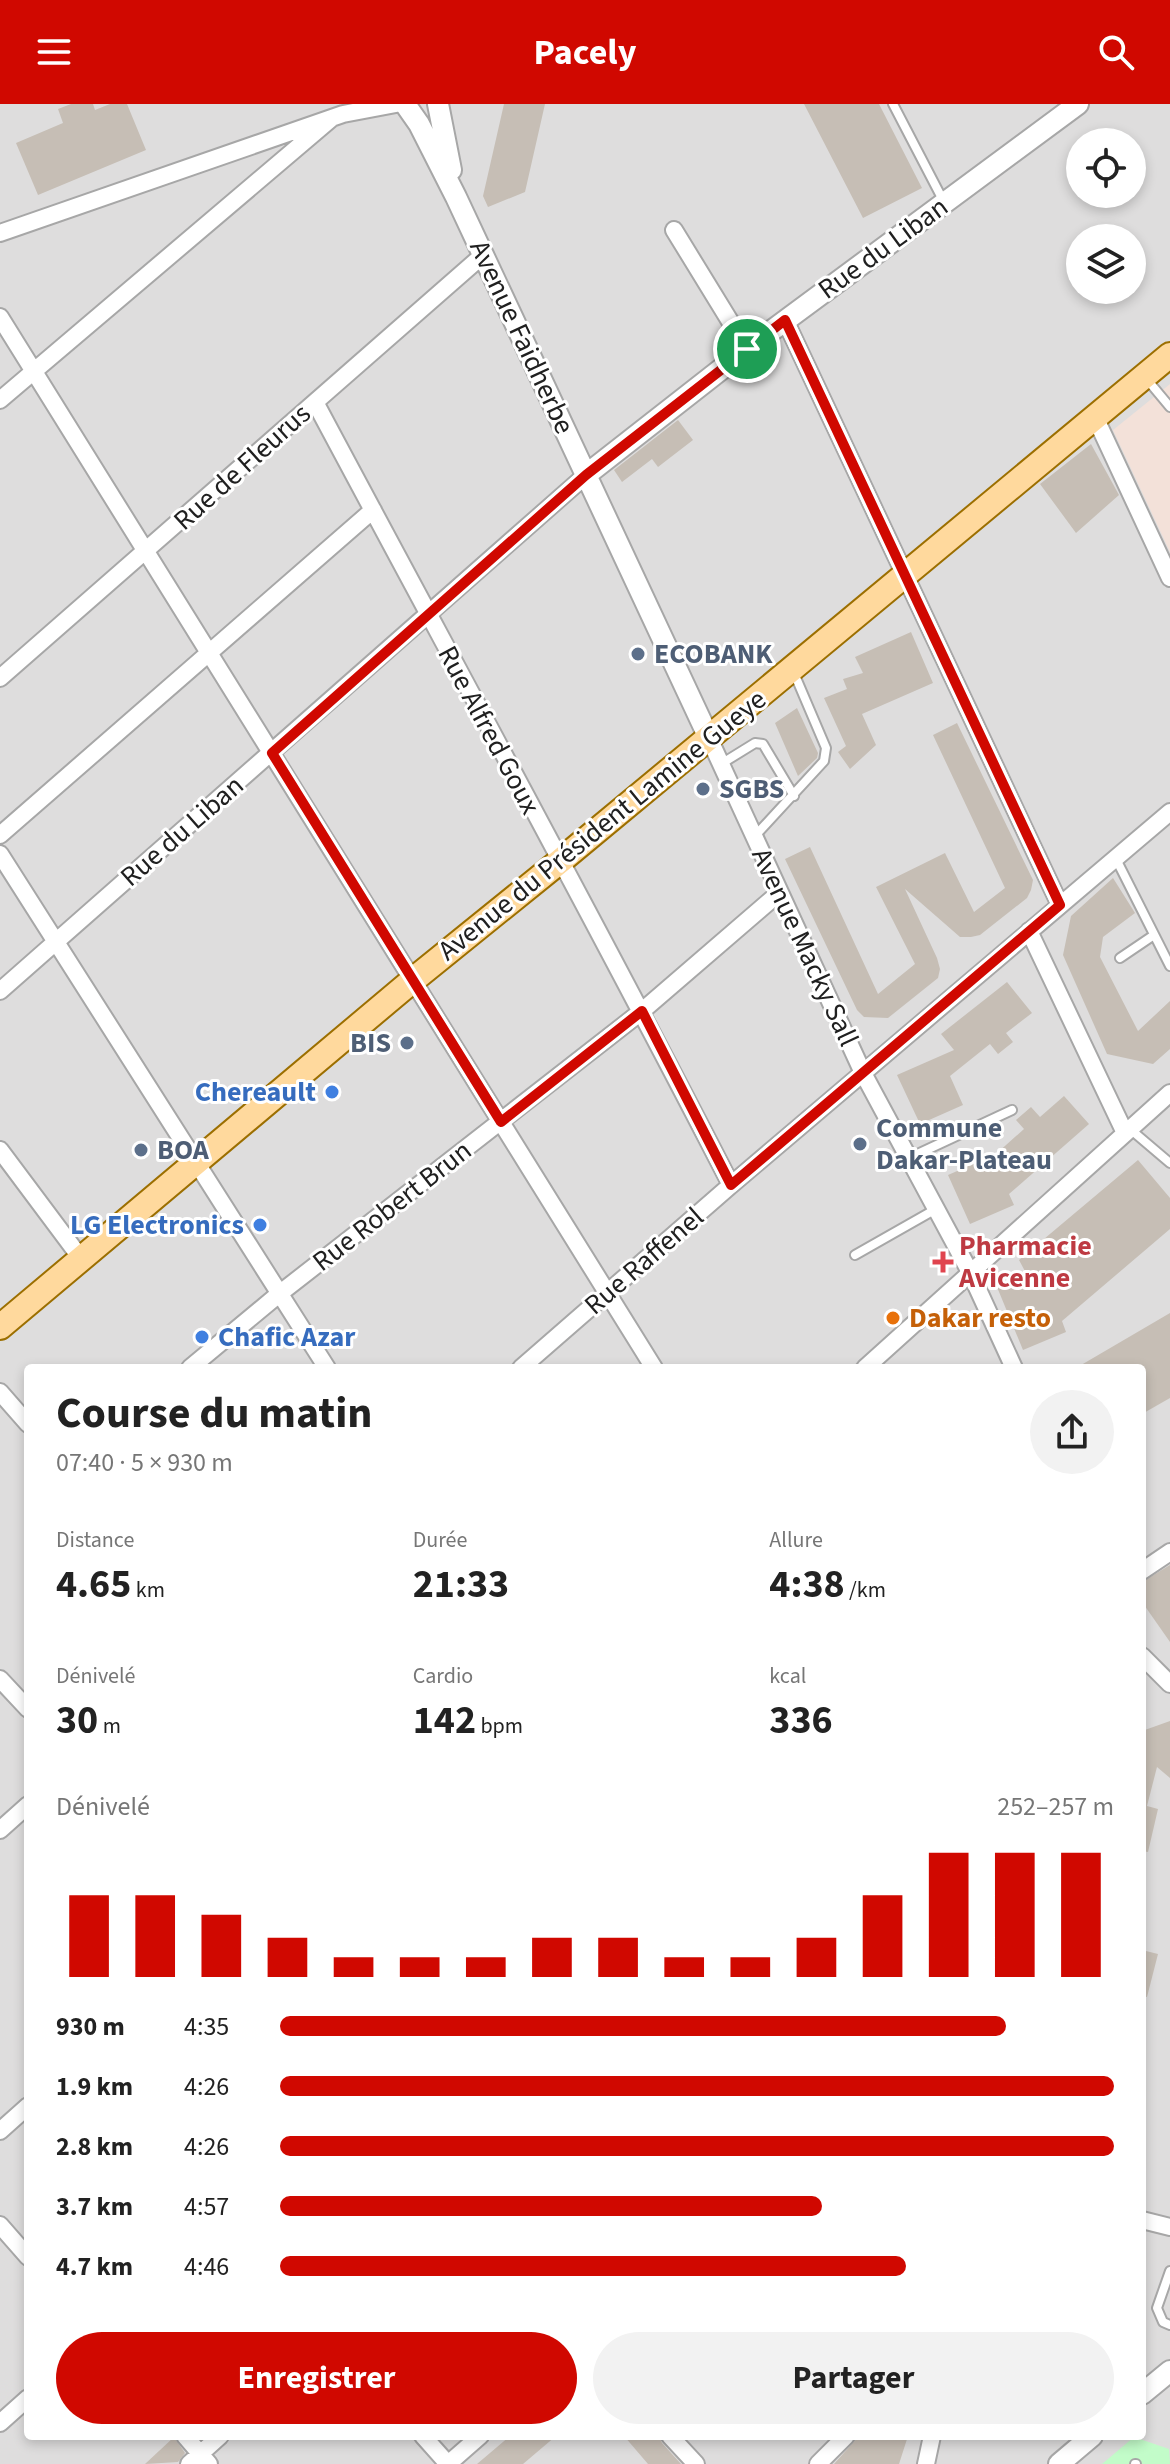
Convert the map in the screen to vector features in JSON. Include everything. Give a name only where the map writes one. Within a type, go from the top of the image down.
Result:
[{"type":"main road","name":"Avenue du Président Lamine Gueye","points":[[0,1327],[413,980],[1170,355]]},
{"type":"street","points":[[0,233],[344,112],[396,104]]},
{"type":"street","name":"Avenue Faidherbe","points":[[405,104],[419,124],[456,197],[709,738]]},
{"type":"street","name":"Avenue Faidherbe","points":[[438,104],[456,197]]},
{"type":"street","name":"Rue du Liban","points":[[0,991],[586,475],[785,320],[1078,104]]},
{"type":"street","points":[[0,400],[344,112]]},
{"type":"street","points":[[674,230],[747,349]]},
{"type":"street","name":"Rue de Fleurus","points":[[0,678],[483,255]]},
{"type":"street","points":[[0,317],[652,1364]]},
{"type":"street","points":[[785,320],[1060,905]]},
{"type":"street","name":"Rue Alfred Goux","points":[[315,402],[559,862],[642,1011],[731,1185]]},
{"type":"street","points":[[1095,417],[1170,578]]},
{"type":"street","points":[[0,835],[373,510]]},
{"type":"street","name":"Avenue Macky Sall","points":[[709,738],[863,1073],[970,1272],[1012,1364]]},
{"type":"street","name":"Rue Raffenel","points":[[526,1364],[1170,812]]},
{"type":"street","points":[[0,854],[324,1364]]},
{"type":"street","name":"Rue Robert Brun","points":[[195,1364],[279,1294],[642,1011],[779,893]]},
{"type":"street","points":[[1029,931],[1127,1131]]},
{"type":"street","points":[[869,1364],[1170,1093]]},
{"type":"street","points":[[0,1150],[80,1257]]},
{"type":"street","points":[[0,1392],[24,1419]]},
{"type":"street","points":[[1146,1568],[1170,1552]]},
{"type":"street","points":[[1146,1660],[1170,1684]]},
{"type":"street","points":[[0,1679],[24,1705]]},
{"type":"street","points":[[0,1830],[24,1809]]},
{"type":"street","points":[[0,2131],[24,2110]]},
{"type":"street","points":[[1146,2221],[1170,2227]]},
{"type":"street","points":[[0,2225],[24,2252]]},
{"type":"street","points":[[1146,2391],[1170,2371]]},
{"type":"street","points":[[0,2423],[24,2402]]},
{"type":"street","points":[[187,2440],[200,2461],[217,2440]]},
{"type":"street","points":[[427,2440],[448,2464],[475,2440]]},
{"type":"street","points":[[674,2440],[696,2464]]},
{"type":"street","points":[[818,2464],[842,2440]]},
{"type":"street","points":[[926,2464],[928,2440]]},
{"type":"street","points":[[1059,2464],[1086,2440]]},
{"type":"lane","points":[[893,104],[945,203]]},
{"type":"lane","points":[[1144,376],[1170,407]]},
{"type":"lane","points":[[754,837],[824,761],[826,748],[792,669]]},
{"type":"lane","points":[[721,764],[755,743],[763,744],[794,796]]},
{"type":"lane","points":[[1116,858],[1170,966]]},
{"type":"lane","points":[[1120,958],[1154,935]]},
{"type":"lane","points":[[909,1158],[1012,1110]]},
{"type":"lane","points":[[1127,1131],[1170,1163]]},
{"type":"lane","points":[[855,1255],[936,1209]]},
{"type":"lane","points":[[1170,2271],[1157,2308],[1163,2322],[1170,2325]]},
{"type":"shaded area","points":[[0,104],[1170,104],[1170,2464],[0,2464]]},
{"type":"shaded area","points":[[1170,384],[1170,552],[1113,430]]},
{"type":"green space","points":[[1130,2440],[1143,2440],[1169,2449],[1170,2464],[1102,2464]]},
{"type":"building","points":[[71,104],[93,104],[95,110],[110,104],[127,104],[146,150],[38,195],[16,143],[63,123],[58,109]]},
{"type":"building","points":[[504,104],[545,104],[525,192],[488,207],[483,196]]},
{"type":"building","points":[[804,104],[879,104],[922,188],[863,218]]},
{"type":"building","points":[[678,420],[693,440],[658,467],[652,459],[622,482],[614,470]]},
{"type":"building","points":[[1091,444],[1119,495],[1076,533],[1040,484]]},
{"type":"building","points":[[911,632],[933,683],[862,714],[876,745],[850,769],[838,752],[846,746],[824,698],[847,689],[843,679],[863,673],[855,657]]},
{"type":"building","points":[[797,708],[818,753],[817,758],[798,776],[775,723]]},
{"type":"building","points":[[957,723],[1033,880],[1031,890],[1027,898],[980,935],[960,937],[905,889],[937,958],[940,969],[938,978],[888,1018],[864,1017],[857,1010],[785,859],[810,847],[878,994],[915,964],[876,887],[945,853],[974,912],[1005,888],[933,735]]},
{"type":"building","points":[[1113,878],[1135,913],[1103,937],[1100,957],[1138,1031],[1170,1001],[1170,1049],[1153,1064],[1107,1054],[1063,955],[1071,916]]},
{"type":"building","points":[[1007,982],[1032,1013],[1006,1033],[1013,1042],[998,1054],[990,1044],[950,1076],[963,1105],[920,1124],[897,1075],[954,1050],[941,1034]]},
{"type":"building","points":[[1064,1096],[1089,1124],[1009,1194],[1014,1205],[970,1224],[948,1175],[996,1154],[1024,1129],[1016,1120],[1031,1107],[1040,1117]]},
{"type":"building","points":[[1138,1160],[1170,1198],[1170,1229],[1062,1321],[1066,1332],[1023,1350],[997,1287],[1027,1275],[1019,1260]]},
{"type":"building","points":[[1170,1313],[1170,1398],[1146,1412],[1146,1364],[1083,1364]]},
{"type":"building","points":[[1170,1565],[1170,1642],[1146,1608],[1146,1580]]},
{"type":"building","points":[[1170,1721],[1170,1778],[1157,1767],[1147,1806],[1158,1809],[1148,1852],[1146,1852],[1146,1730]]},
{"type":"building","points":[[1146,1951],[1158,1954],[1146,1997]]},
{"type":"building","points":[[171,2440],[176,2440],[185,2453],[178,2462],[145,2464]]},
{"type":"building","points":[[505,2440],[551,2440],[523,2464],[477,2464]]},
{"type":"building","points":[[627,2440],[661,2440],[681,2464],[648,2464]]},
{"type":"building","points":[[855,2440],[907,2440],[899,2464],[834,2464]]},
{"type":"place","name":"ECOBANK","points":[[638,654]]},
{"type":"place","name":"SGBS","points":[[703,789]]},
{"type":"place","name":"BIS","points":[[407,1043]]},
{"type":"place","name":"Chereault","points":[[332,1092]]},
{"type":"place","name":"Commune Dakar-Plateau","points":[[860,1144]]},
{"type":"place","name":"BOA","points":[[141,1150]]},
{"type":"place","name":"LG Electronics","points":[[260,1225]]},
{"type":"place","name":"Pharmacie Avicenne","points":[[943,1262]]},
{"type":"place","name":"Dakar resto","points":[[893,1318]]},
{"type":"place","name":"Chafic Azar","points":[[202,1337]]},
{"type":"route","points":[[785,320],[1060,905],[731,1185],[642,1011],[501,1122],[272,753],[586,475],[747,349],[785,320]]}]
